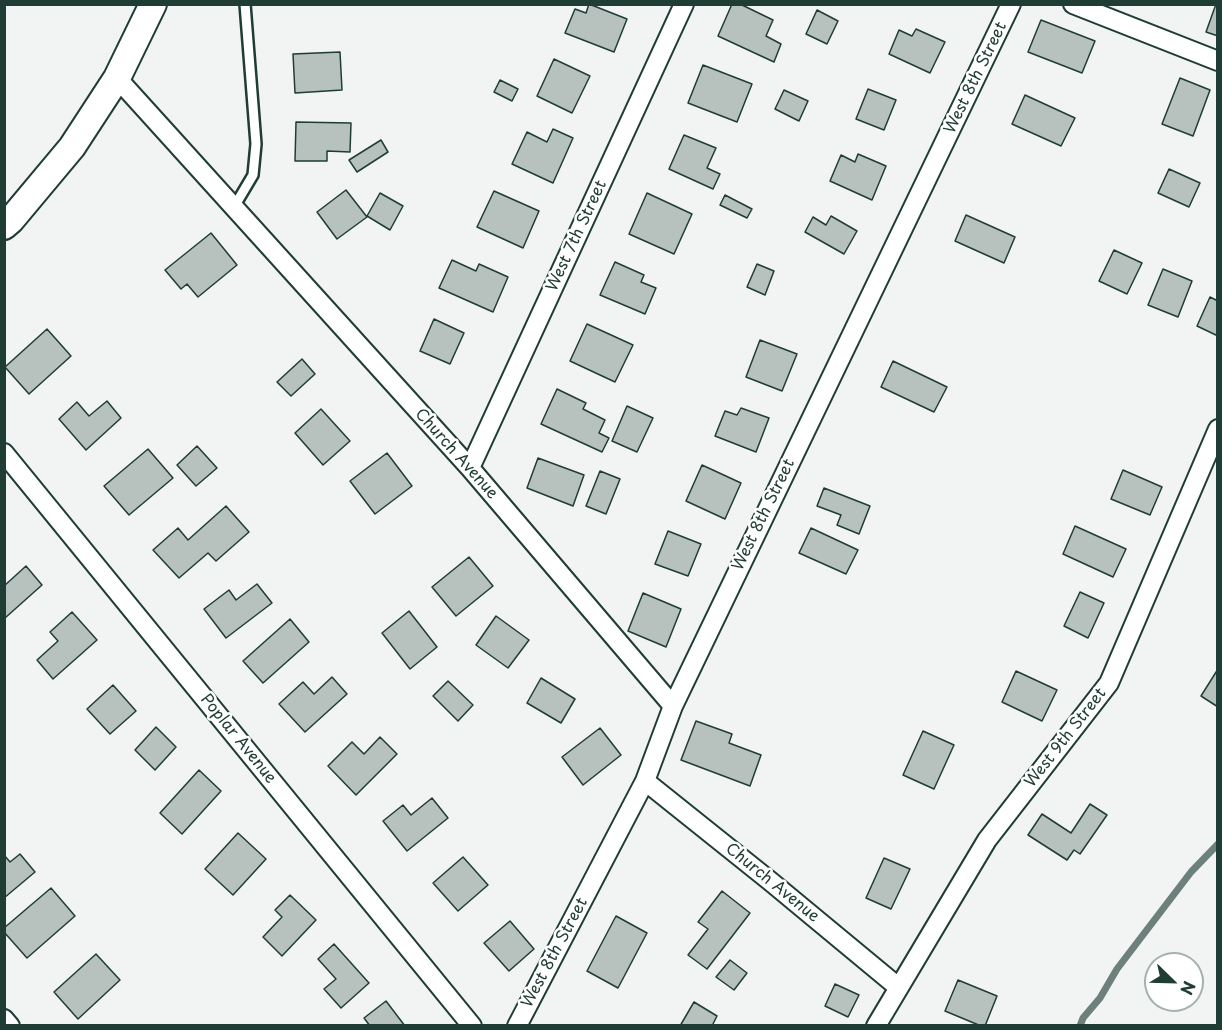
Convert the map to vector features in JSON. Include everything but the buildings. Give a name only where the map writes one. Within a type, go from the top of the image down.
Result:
[{"type":"main road","points":[[4,226],[72,147],[117,78],[153,4]]},
{"type":"street","name":"West 7th Street","points":[[470,468],[684,4]]},
{"type":"street","name":"West 8th Street","points":[[518,1026],[645,781],[673,706],[1011,4]]},
{"type":"street","points":[[1073,4],[1218,61]]},
{"type":"street","name":"Church Avenue","points":[[117,78],[470,468],[673,706]]},
{"type":"street","name":"West 9th Street","points":[[876,1026],[987,840],[1109,683],[1218,429]]},
{"type":"street","name":"Poplar Avenue","points":[[4,453],[472,1026]]},
{"type":"street","name":"Church Avenue","points":[[645,781],[898,987]]},
{"type":"street","points":[[4,1019],[10,1026]]},
{"type":"lane","points":[[234,207],[253,175],[256,144],[245,4]]},
{"type":"waterway","points":[[1080,1026],[1083,1018],[1100,998],[1117,969],[1191,872],[1218,844]]}]
